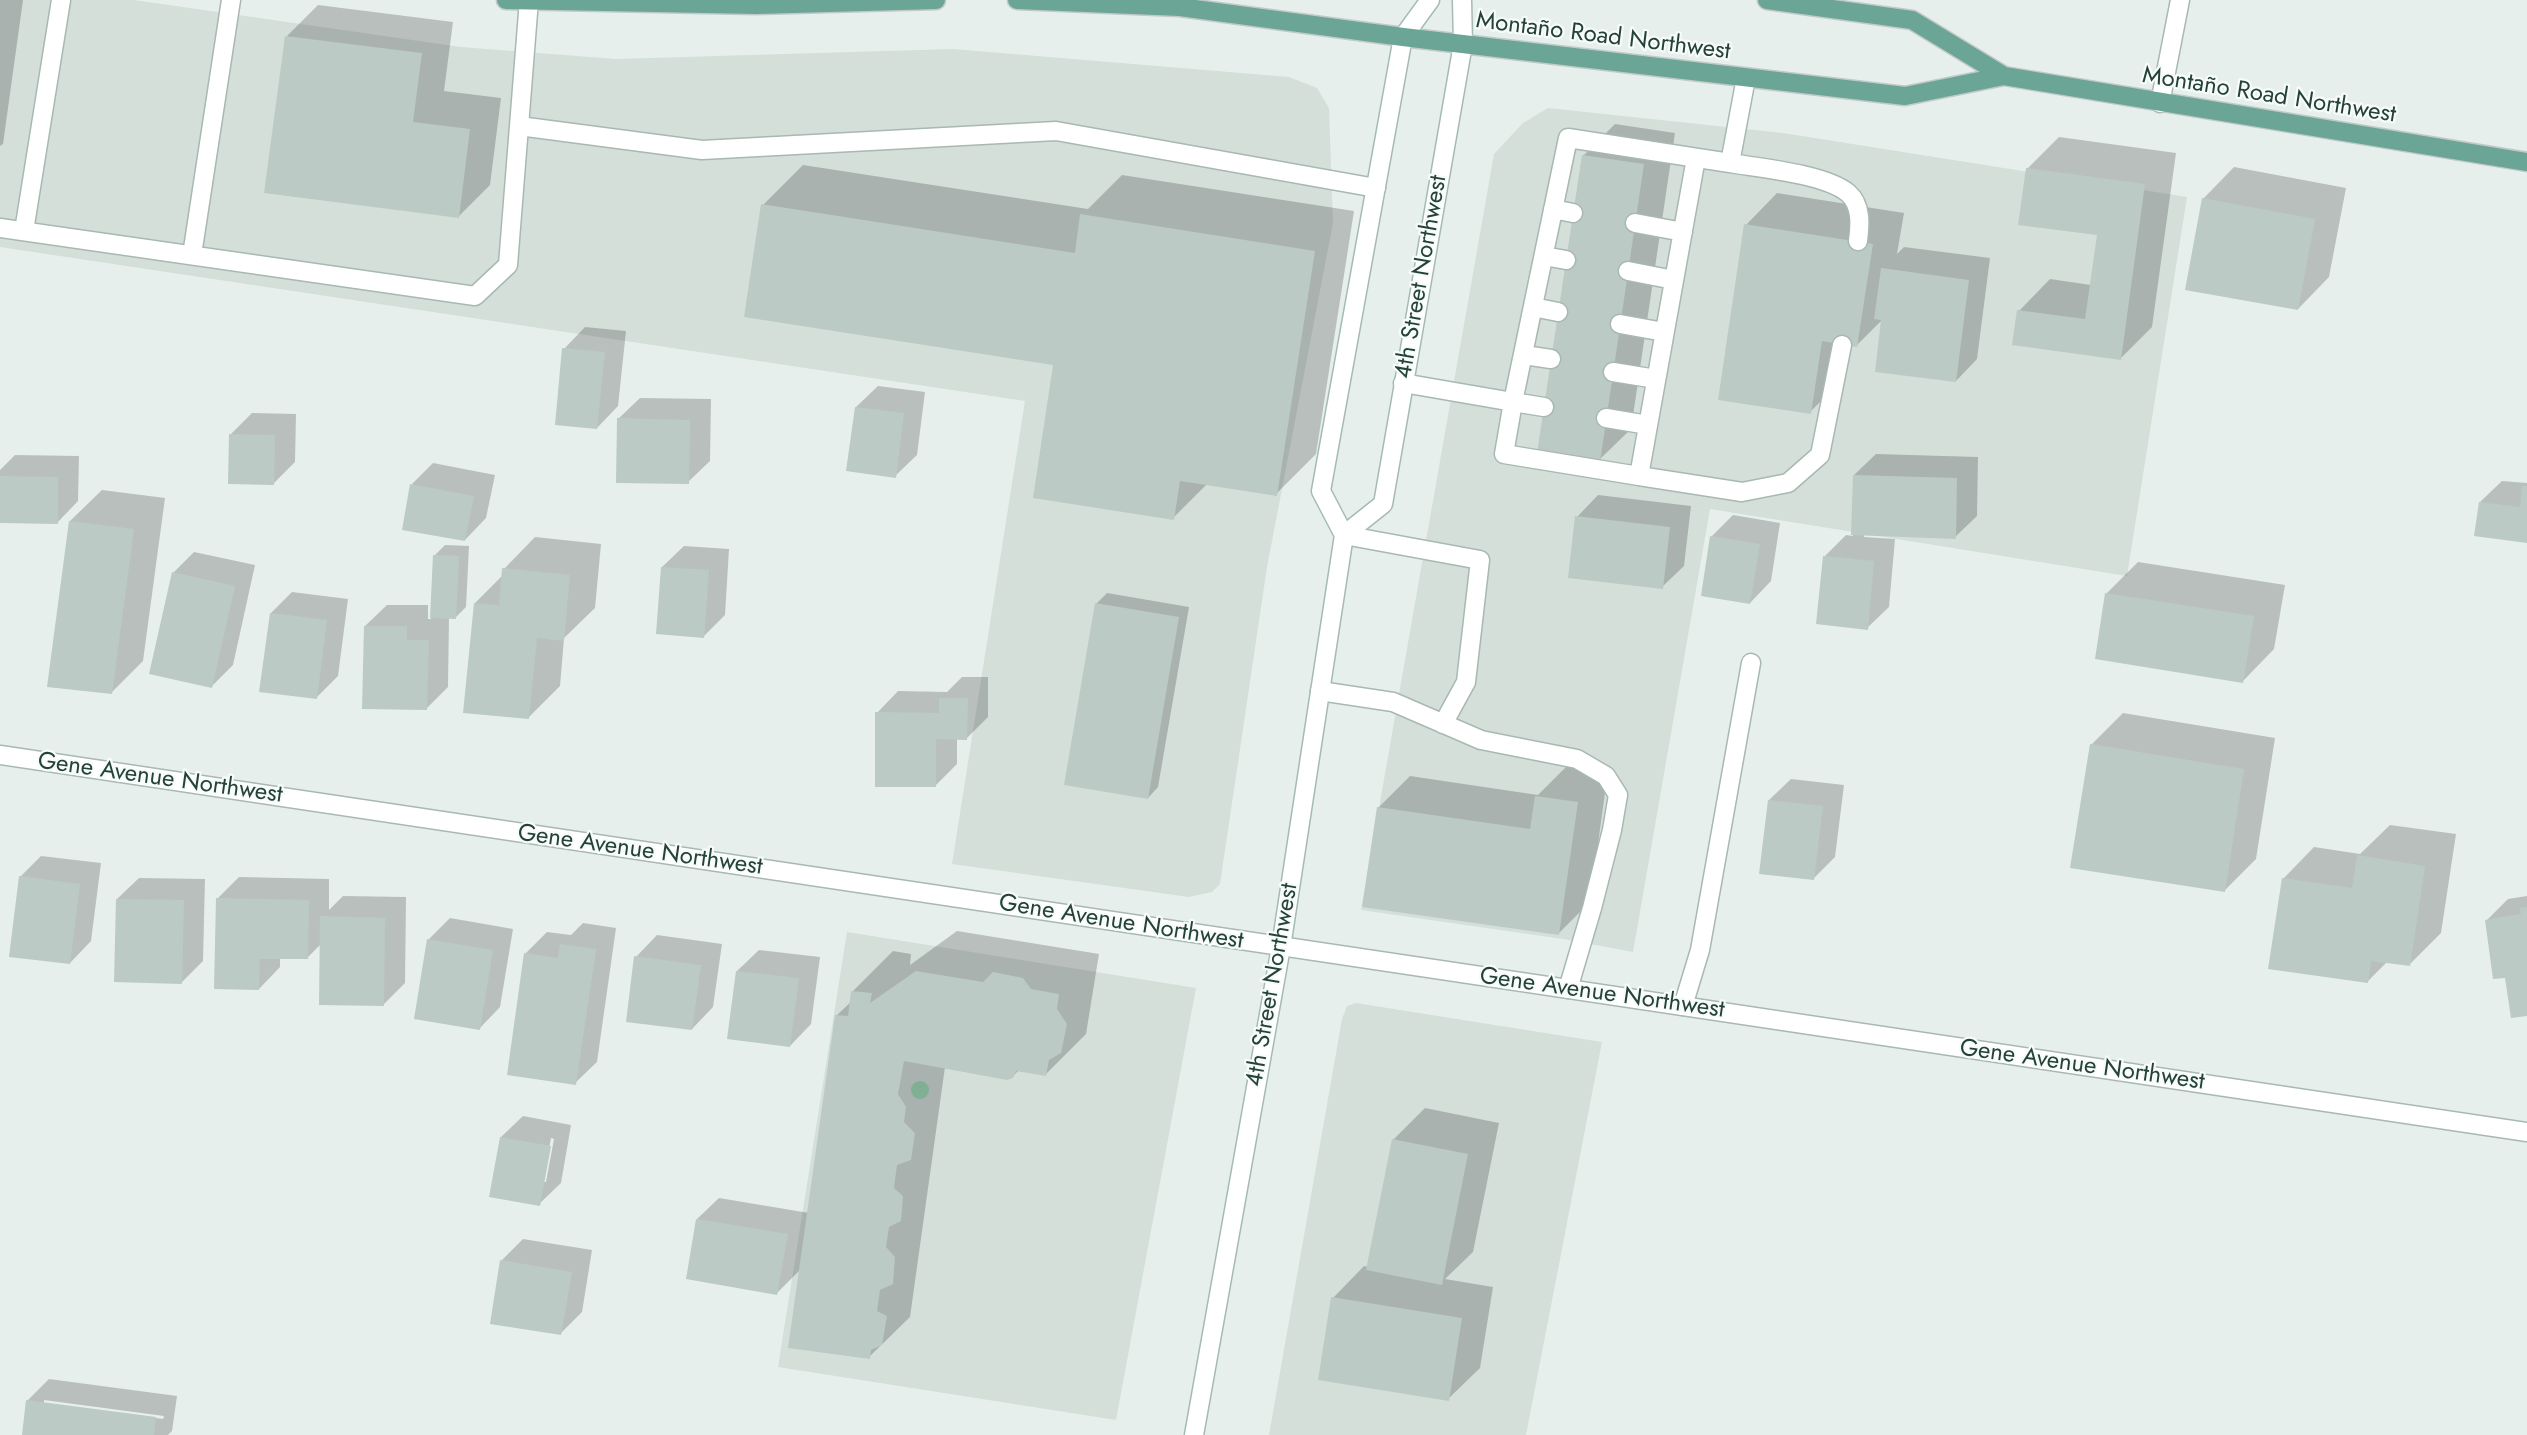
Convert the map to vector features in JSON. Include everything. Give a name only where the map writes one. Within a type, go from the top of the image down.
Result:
[{"type":"main road","points":[[506,0],[756,5],[936,0]]},
{"type":"main road","name":"Montaño Road Northwest","points":[[1017,0],[1180,7],[1403,37],[1905,96],[2004,76],[2527,162]]},
{"type":"main road","name":"Montaño Road Northwest","points":[[1767,0],[1912,20],[2004,76]]},
{"type":"street","points":[[24,231],[61,0]]},
{"type":"street","points":[[192,255],[231,0]]},
{"type":"street","points":[[1430,0],[1403,37],[1321,491],[1344,535],[1480,560],[1466,682],[1443,724]]},
{"type":"street","name":"4th Street Northwest","points":[[1194,1435],[1281,947],[1344,535],[1383,504],[1462,44],[1462,0]]},
{"type":"street","points":[[2160,103],[2180,0]]},
{"type":"street","points":[[0,228],[475,296],[508,265],[529,1]]},
{"type":"street","points":[[1730,163],[1746,78]]},
{"type":"street","points":[[519,126],[702,150],[1056,131],[1376,188]]},
{"type":"street","points":[[1842,345],[1820,454],[1788,483],[1742,492],[1504,454],[1568,138],[1730,163],[1821,180],[1849,194],[1861,219],[1858,241]]},
{"type":"street","points":[[1639,476],[1696,158]]},
{"type":"street","points":[[1553,209],[1573,213]]},
{"type":"street","points":[[1635,223],[1683,232]]},
{"type":"street","points":[[1544,256],[1566,260]]},
{"type":"street","points":[[1628,271],[1674,280]]},
{"type":"street","points":[[1533,308],[1558,312]]},
{"type":"street","points":[[1620,324],[1664,332]]},
{"type":"street","points":[[1524,355],[1551,359]]},
{"type":"street","points":[[1613,372],[1656,379]]},
{"type":"street","points":[[1403,383],[1544,407]]},
{"type":"street","points":[[1606,418],[1648,425]]},
{"type":"street","points":[[1683,1006],[1700,950],[1751,663]]},
{"type":"street","points":[[1320,691],[1393,702],[1481,740],[1577,759],[1606,776],[1618,795],[1612,830],[1568,989]]},
{"type":"street","name":"Gene Avenue Northwest","points":[[0,755],[2527,1132]]},
{"type":"shaded area","points":[[0,0],[134,0],[461,47],[616,59],[953,49],[1289,77],[1317,88],[1329,108],[1333,223],[1267,567],[1220,884],[1212,892],[1189,897],[952,864],[1025,401],[0,247]]},
{"type":"shaded area","points":[[1548,108],[1783,133],[2187,197],[2127,576],[1710,509],[1633,952],[1563,939],[1361,910],[1494,154],[1523,123]]},
{"type":"shaded area","points":[[847,932],[1196,988],[1116,1420],[778,1367]]},
{"type":"shaded area","points":[[1356,1003],[1602,1042],[1526,1435],[1269,1435],[1342,1019],[1347,1006]]},
{"type":"building","points":[[285,36],[422,53],[413,122],[470,129],[459,218],[264,193]]},
{"type":"building","points":[[1582,155],[1644,164],[1600,462],[1537,453]]},
{"type":"building","points":[[2026,168],[2145,184],[2121,360],[2012,345],[2017,310],[2085,319],[2097,235],[2018,225]]},
{"type":"building","points":[[2202,198],[2315,219],[2298,310],[2185,290]]},
{"type":"building","points":[[761,204],[1075,253],[1080,214],[1315,251],[1277,496],[1180,481],[1174,520],[1033,498],[1053,365],[744,317]]},
{"type":"building","points":[[1744,224],[1873,244],[1857,347],[1822,341],[1811,414],[1718,400]]},
{"type":"building","points":[[1881,268],[1969,280],[1956,382],[1875,372],[1881,320],[1874,319]]},
{"type":"building","points":[[562,348],[605,352],[597,429],[555,425]]},
{"type":"building","points":[[855,407],[904,413],[896,478],[846,471]]},
{"type":"building","points":[[617,418],[690,420],[689,484],[616,483]]},
{"type":"building","points":[[229,434],[275,435],[274,485],[228,484]]},
{"type":"building","points":[[1853,475],[1957,478],[1956,539],[1851,535]]},
{"type":"building","points":[[0,476],[58,477],[58,524],[0,523]]},
{"type":"building","points":[[410,484],[474,496],[465,541],[402,530]]},
{"type":"building","points":[[2522,486],[2527,486],[2527,543],[2474,536],[2479,502],[2520,507]]},
{"type":"building","points":[[1575,516],[1670,527],[1663,589],[1568,578]]},
{"type":"building","points":[[69,521],[134,529],[112,694],[47,687]]},
{"type":"building","points":[[1710,536],[1760,544],[1750,604],[1701,596]]},
{"type":"building","points":[[433,555],[459,556],[456,619],[430,618]]},
{"type":"building","points":[[1823,556],[1874,561],[1868,630],[1816,624]]},
{"type":"building","points":[[661,567],[709,570],[704,638],[656,634]]},
{"type":"building","points":[[502,568],[570,575],[564,641],[537,638],[529,719],[463,713],[474,603],[499,605]]},
{"type":"building","points":[[172,572],[235,586],[212,688],[149,674]]},
{"type":"building","points":[[2105,593],[2254,616],[2243,683],[2095,659]]},
{"type":"building","points":[[1095,603],[1179,617],[1148,799],[1064,785]]},
{"type":"building","points":[[270,613],[327,620],[317,699],[259,692]]},
{"type":"building","points":[[364,626],[407,626],[407,640],[429,640],[427,710],[362,709]]},
{"type":"building","points":[[939,698],[968,698],[967,740],[936,739],[936,787],[875,787],[875,712],[939,713]]},
{"type":"building","points":[[2090,744],[2244,769],[2225,892],[2070,868]]},
{"type":"building","points":[[1535,796],[1578,802],[1559,935],[1362,907],[1377,807],[1530,829]]},
{"type":"building","points":[[1768,800],[1823,806],[1814,880],[1759,874]]},
{"type":"building","points":[[2357,855],[2425,866],[2410,966],[2371,961],[2368,983],[2268,969],[2282,878],[2352,888]]},
{"type":"building","points":[[19,876],[80,884],[70,964],[9,957]]},
{"type":"building","points":[[216,898],[309,900],[308,959],[260,959],[259,990],[214,989]]},
{"type":"building","points":[[116,899],[184,900],[182,984],[114,982]]},
{"type":"building","points":[[2527,907],[2527,1016],[2511,1018],[2505,978],[2493,979],[2485,920],[2521,914],[2520,908]]},
{"type":"building","points":[[320,916],[385,918],[384,1006],[319,1005]]},
{"type":"building","points":[[427,939],[493,950],[480,1030],[414,1019]]},
{"type":"building","points":[[560,944],[596,949],[576,1085],[507,1075],[524,953],[558,958]]},
{"type":"building","points":[[634,956],[701,965],[692,1030],[626,1022]]},
{"type":"building","points":[[736,971],[799,978],[790,1047],[727,1039]]},
{"type":"building","points":[[916,971],[983,982],[993,972],[1023,978],[1031,989],[1059,994],[1057,1009],[1067,1024],[1061,1053],[1049,1060],[1046,1076],[1016,1071],[1013,1078],[1007,1080],[904,1061],[898,1094],[906,1107],[904,1122],[915,1133],[911,1160],[897,1165],[894,1188],[903,1196],[901,1221],[889,1227],[886,1247],[895,1257],[893,1284],[880,1290],[877,1311],[887,1316],[882,1345],[871,1350],[870,1359],[788,1348],[835,1015],[848,1016],[851,991],[872,993],[870,1003]]},
{"type":"building","points":[[500,1137],[551,1146],[540,1206],[489,1197]]},
{"type":"building","points":[[1392,1139],[1468,1154],[1442,1285],[1366,1270]]},
{"type":"building","points":[[696,1219],[788,1234],[777,1295],[686,1279]]},
{"type":"building","points":[[500,1260],[572,1272],[561,1335],[490,1324]]},
{"type":"building","points":[[1331,1297],[1462,1318],[1449,1401],[1318,1380]]},
{"type":"building","points":[[26,1400],[156,1417],[154,1435],[22,1435]]}]
